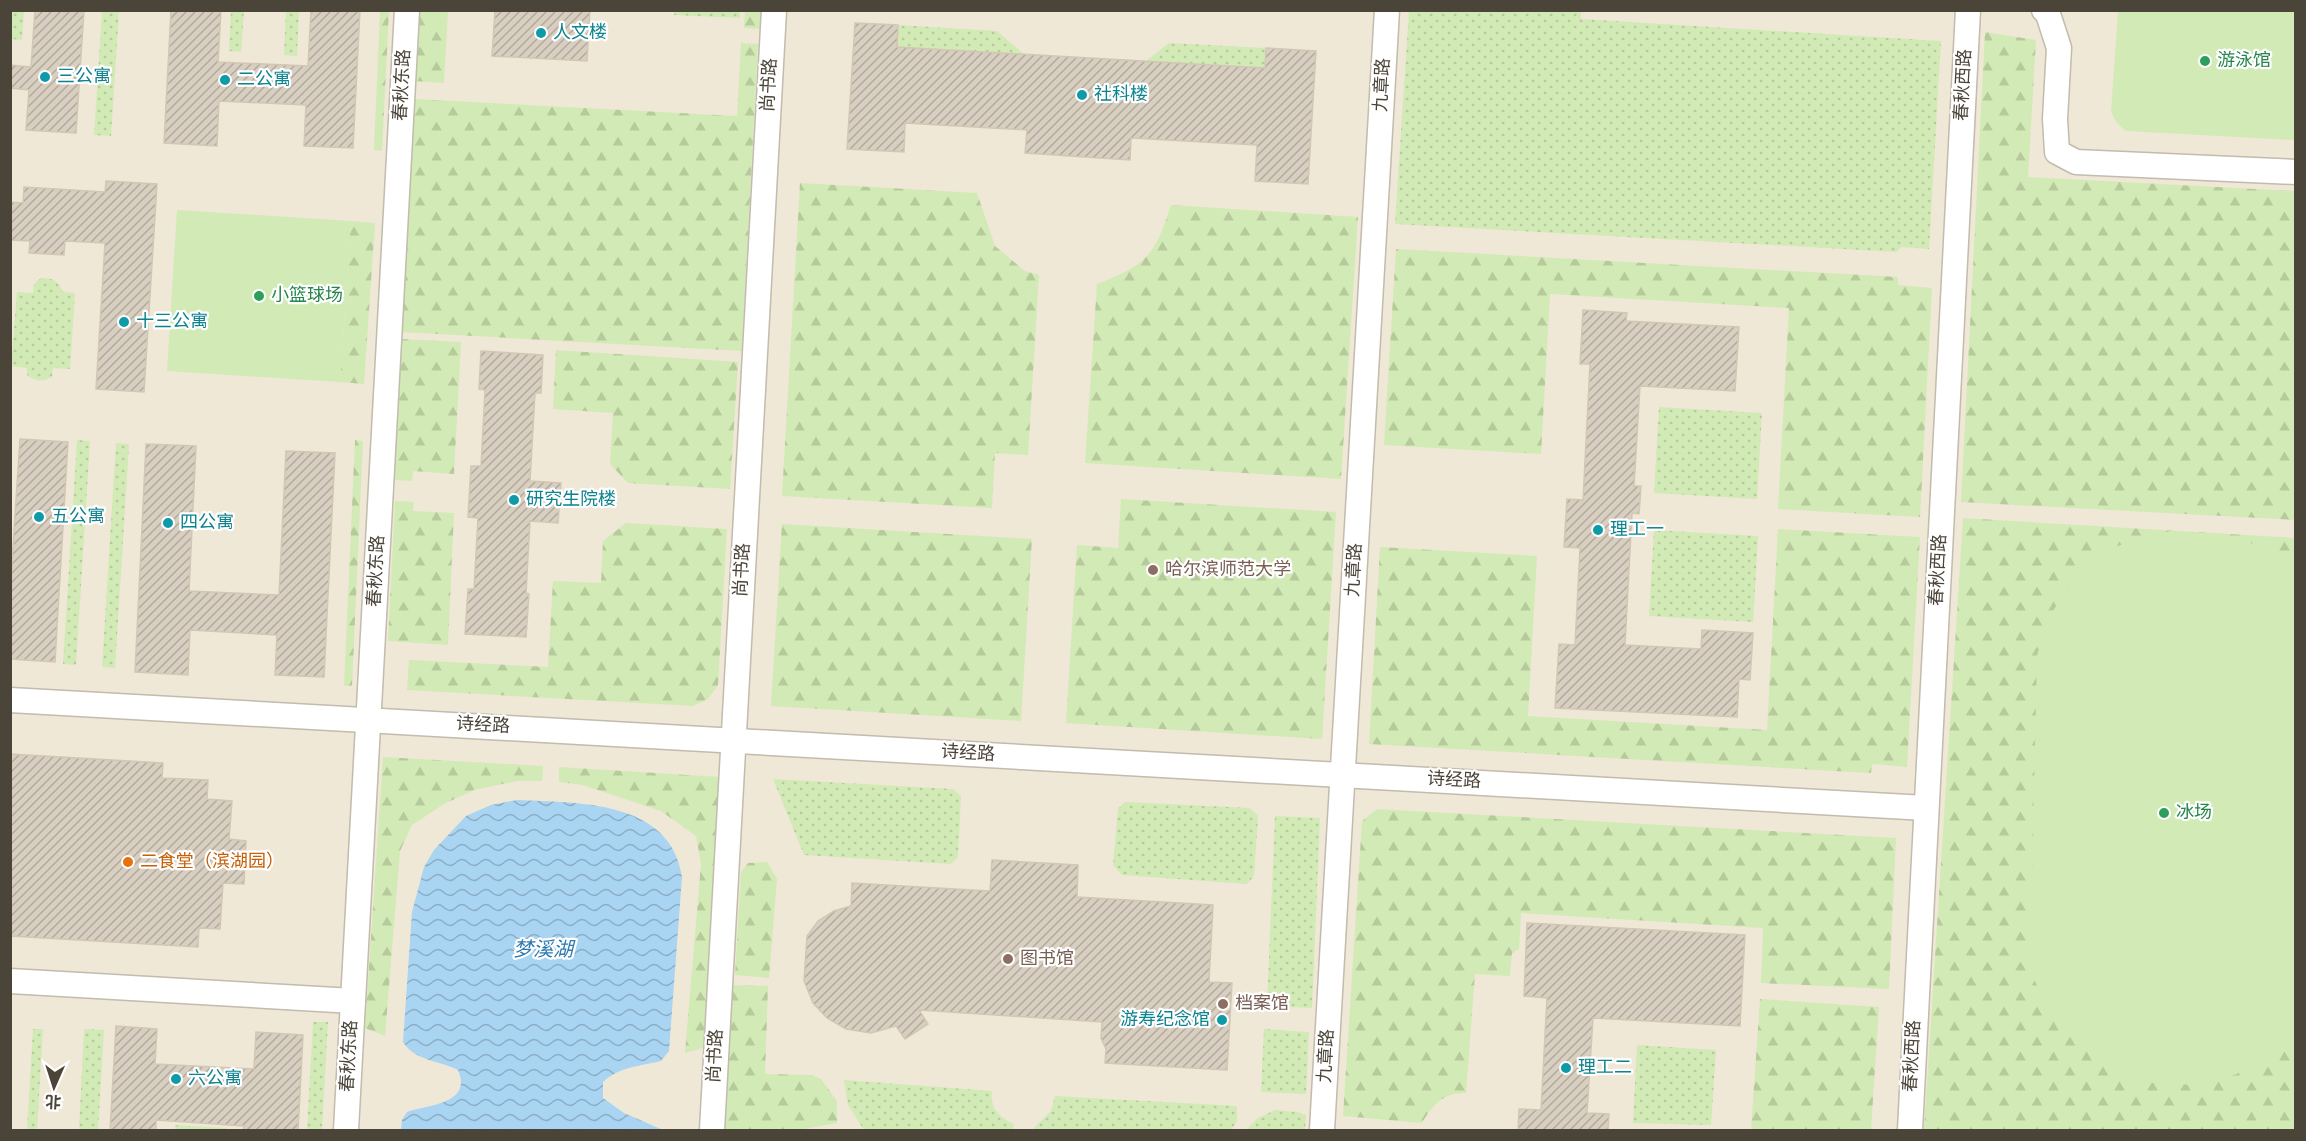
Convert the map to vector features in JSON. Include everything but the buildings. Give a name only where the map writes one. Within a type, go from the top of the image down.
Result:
[{"type":"lane","name":"春秋东路","points":[[346,1131],[407,10]]},
{"type":"lane","name":"尚书路","points":[[712,1131],[774,10]]},
{"type":"lane","name":"九章路","points":[[1322,1131],[1387,10]]},
{"type":"lane","name":"春秋西路","points":[[1910,1131],[1968,10]]},
{"type":"lane","points":[[2044,10],[2047,11],[2059,48],[2055,119],[2057,152],[2076,162],[2295,172]]},
{"type":"lane","name":"诗经路","points":[[10,700],[1926,808]]},
{"type":"lane","points":[[10,981],[353,1001]]},
{"type":"shaded area","name":"哈尔滨师范大学","points":[[11,11],[2295,11],[2295,1130],[11,1130]]},
{"type":"green space","points":[[11,11],[24,11],[22,40],[11,39]]},
{"type":"green space","points":[[102,11],[119,11],[111,136],[94,135]]},
{"type":"green space","points":[[231,11],[244,11],[241,52],[229,51]]},
{"type":"green space","points":[[286,11],[299,11],[297,56],[284,55]]},
{"type":"green space","points":[[380,11],[389,11],[382,151],[374,150]]},
{"type":"green space","points":[[418,11],[448,11],[444,83],[414,81]]},
{"type":"green space","points":[[674,11],[740,11],[740,18],[674,15]]},
{"type":"green space","points":[[745,11],[762,11],[761,29],[744,28]]},
{"type":"green space","points":[[1409,11],[1581,11],[1581,19],[1941,41],[1929,249],[1901,247],[1897,252],[1395,224]]},
{"type":"green space","name":"游泳馆","points":[[2118,11],[2295,11],[2295,140],[2126,131],[2117,123],[2111,112]]},
{"type":"green space","points":[[898,25],[997,31],[1024,54],[897,47]]},
{"type":"green space","points":[[1985,32],[2036,40],[2028,177],[2295,191],[2295,520],[1961,502]]},
{"type":"green space","points":[[741,43],[758,44],[742,351],[401,332],[413,99],[737,116]]},
{"type":"green space","points":[[1169,43],[1266,48],[1265,68],[1146,61]]},
{"type":"green space","points":[[800,183],[977,193],[995,246],[1025,271],[1039,275],[1028,455],[995,453],[992,508],[782,496]]},
{"type":"green space","points":[[1171,205],[1358,217],[1341,479],[1085,463],[1097,284],[1127,271],[1147,256],[1160,236]]},
{"type":"green space","name":"小篮球场","points":[[177,210],[351,221],[340,382],[167,371]]},
{"type":"green space","points":[[351,221],[375,223],[364,384],[340,382]]},
{"type":"green space","points":[[1396,249],[1898,277],[1898,285],[1932,288],[1920,517],[1778,509],[1789,308],[1550,294],[1541,454],[1384,445]]},
{"type":"green space","points":[[41,278],[55,281],[63,292],[75,293],[70,369],[53,368],[52,377],[45,380],[33,379],[27,375],[27,368],[11,366],[17,292],[33,293],[34,284]]},
{"type":"green space","points":[[401,339],[461,342],[454,474],[413,471],[412,481],[394,480]]},
{"type":"green space","points":[[556,350],[738,362],[730,489],[628,483],[610,464],[613,413],[553,409]]},
{"type":"green space","points":[[1659,407],[1762,413],[1757,499],[1654,493]]},
{"type":"green space","points":[[77,440],[90,441],[76,665],[63,664]]},
{"type":"green space","points":[[355,440],[363,441],[352,686],[344,686]]},
{"type":"green space","points":[[116,443],[129,444],[115,668],[102,667]]},
{"type":"green space","points":[[1121,499],[1336,512],[1322,739],[1066,723],[1077,545],[1118,548]]},
{"type":"green space","points":[[395,501],[414,502],[413,511],[454,513],[448,645],[388,641]]},
{"type":"green space","name":"冰场","points":[[1963,518],[2295,538],[2295,1130],[1924,1130]]},
{"type":"green space","points":[[626,523],[727,529],[718,685],[708,699],[693,706],[407,690],[409,660],[548,667],[553,581],[601,583],[603,541]]},
{"type":"green space","points":[[782,524],[1032,539],[1021,721],[771,706]]},
{"type":"green space","points":[[1778,529],[1920,537],[1907,767],[1872,764],[1871,773],[1369,744],[1380,547],[1537,556],[1528,716],[1767,730]]},
{"type":"green space","points":[[1654,530],[1758,536],[1753,622],[1649,616]]},
{"type":"green space","name":"冰场","points":[[2170,531],[2225,534],[2253,544],[2295,574],[2295,1042],[2281,1042],[2237,1074],[2198,1085],[2137,1082],[2109,1070],[2057,1026],[2030,971],[2037,655],[2052,612],[2079,574],[2114,547]]},
{"type":"green space","points":[[383,757],[543,766],[542,781],[517,781],[474,790],[444,804],[412,825],[400,851],[385,1036],[365,1028]]},
{"type":"green space","points":[[559,767],[720,777],[707,1047],[685,1053],[701,864],[696,836],[661,811],[583,785],[559,782]]},
{"type":"green space","points":[[773,779],[953,789],[961,796],[958,857],[951,864],[804,855]]},
{"type":"green space","points":[[1125,802],[1250,808],[1258,816],[1254,876],[1247,884],[1122,875],[1113,865],[1118,809]]},
{"type":"green space","points":[[1377,809],[1896,838],[1889,989],[1761,983],[1763,928],[1521,913],[1519,949],[1512,953],[1510,976],[1475,974],[1466,1093],[1458,1093],[1440,1100],[1422,1123],[1343,1116],[1362,821]]},
{"type":"green space","points":[[1275,816],[1320,818],[1312,1008],[1267,1006]]},
{"type":"green space","points":[[767,862],[777,879],[769,978],[735,975],[741,872],[748,863]]},
{"type":"green space","points":[[732,985],[768,986],[765,1074],[811,1075],[821,1079],[837,1101],[837,1123],[799,1130],[724,1130]]},
{"type":"green space","points":[[1760,999],[1879,1007],[1871,1130],[1751,1130]]},
{"type":"green space","points":[[313,1022],[328,1022],[322,1130],[307,1130]]},
{"type":"green space","points":[[33,1029],[43,1029],[37,1130],[27,1130]]},
{"type":"green space","points":[[84,1029],[104,1030],[98,1130],[79,1130]]},
{"type":"green space","points":[[1264,1029],[1309,1032],[1306,1094],[1261,1092]]},
{"type":"green space","points":[[1637,1045],[1716,1050],[1711,1125],[1633,1123]]},
{"type":"green space","points":[[844,1080],[992,1091],[994,1107],[1004,1119],[1014,1124],[1013,1130],[864,1130],[848,1105]]},
{"type":"green space","points":[[1055,1096],[1237,1106],[1237,1121],[1231,1130],[1032,1130],[1051,1111]]},
{"type":"green space","points":[[1275,1110],[1306,1115],[1305,1130],[1246,1130],[1258,1118]]},
{"type":"green space","points":[[175,1125],[226,1128],[226,1130],[175,1130]]},
{"type":"water","name":"梦溪湖","points":[[517,800],[566,802],[618,810],[641,819],[660,832],[674,851],[682,877],[669,1051],[661,1061],[623,1070],[603,1082],[603,1098],[624,1113],[663,1130],[401,1130],[402,1120],[407,1112],[446,1101],[459,1090],[461,1081],[458,1070],[420,1057],[403,1042],[412,912],[424,867],[434,850],[466,816],[491,805]]},
{"type":"place","name":"人文楼","points":[[541,33]]},
{"type":"place","name":"游泳馆","points":[[2205,61]]},
{"type":"place","name":"三公寓","points":[[45,77]]},
{"type":"place","name":"二公寓","points":[[225,80]]},
{"type":"place","name":"社科楼","points":[[1082,95]]},
{"type":"place","name":"小篮球场","points":[[259,296]]},
{"type":"place","name":"十三公寓","points":[[124,322]]},
{"type":"place","name":"研究生院楼","points":[[514,500]]},
{"type":"place","name":"五公寓","points":[[39,517]]},
{"type":"place","name":"四公寓","points":[[168,523]]},
{"type":"place","name":"理工一","points":[[1598,530]]},
{"type":"place","name":"哈尔滨师范大学","points":[[1153,570]]},
{"type":"place","name":"冰场","points":[[2164,813]]},
{"type":"place","name":"二食堂（滨湖园）","points":[[128,862]]},
{"type":"place","name":"图书馆","points":[[1008,959]]},
{"type":"place","name":"档案馆","points":[[1223,1004]]},
{"type":"place","name":"游寿纪念馆","points":[[1222,1020]]},
{"type":"place","name":"理工二","points":[[1566,1068]]},
{"type":"place","name":"六公寓","points":[[176,1079]]}]
